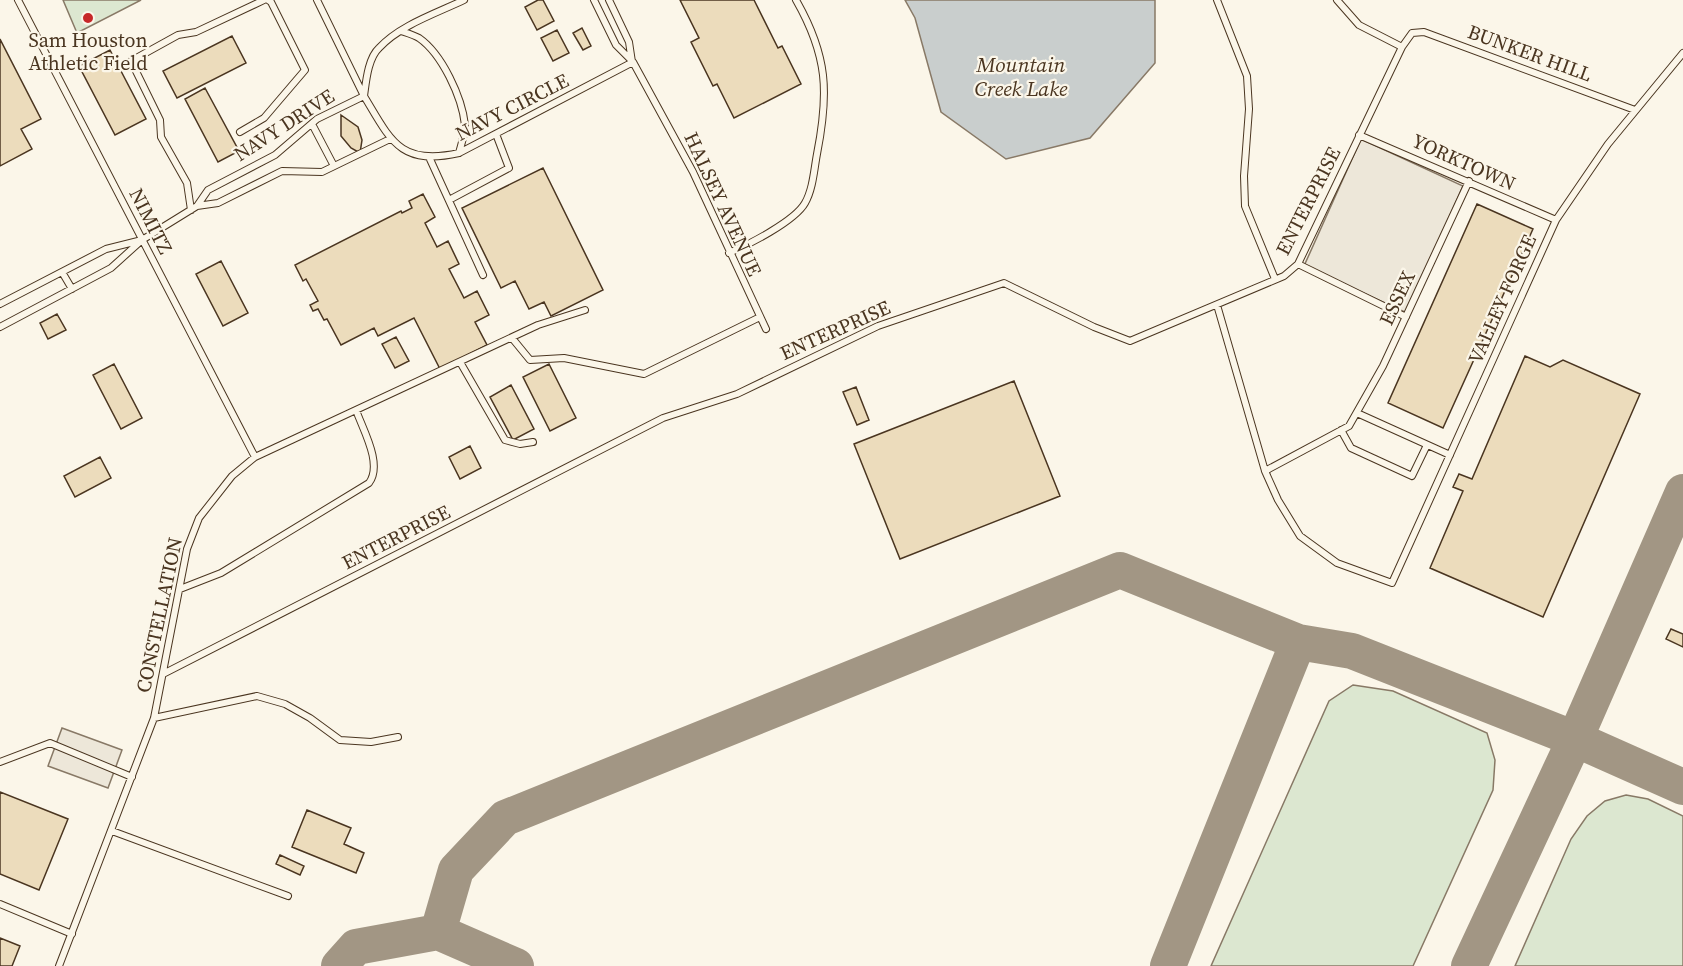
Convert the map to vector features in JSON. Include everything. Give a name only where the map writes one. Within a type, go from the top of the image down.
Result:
[{"type":"lane","name":"NIMITZ","points":[[18,0],[255,457]]},
{"type":"lane","points":[[194,208],[187,183],[161,137],[160,120],[131,61],[178,35],[196,32],[266,0],[271,2],[304,70],[264,118],[240,132]]},
{"type":"lane","points":[[317,0],[364,96],[390,139],[415,156],[429,158],[483,275]]},
{"type":"lane","points":[[364,96],[367,76],[377,48],[401,31],[464,0]]},
{"type":"lane","points":[[595,3],[608,0]]},
{"type":"lane","name":"HALSEY AVENUE","points":[[608,0],[629,42],[633,62]]},
{"type":"lane","points":[[729,254],[756,242],[805,205],[813,178],[826,103],[824,71],[807,18],[796,0]]},
{"type":"lane","points":[[1217,0],[1246,76],[1249,109],[1245,206],[1275,279]]},
{"type":"lane","points":[[1338,0],[1359,25],[1402,47]]},
{"type":"lane","name":"HALSEY AVENUE","points":[[595,3],[616,45],[633,62],[693,172],[729,254],[766,329]]},
{"type":"lane","points":[[401,31],[418,37],[432,51],[446,74],[459,102],[465,127],[459,153]]},
{"type":"lane","name":"BUNKER HILL","points":[[1412,33],[1424,32],[1635,110]]},
{"type":"lane","name":"ENTERPRISE","points":[[163,674],[663,418],[737,394],[878,326],[1004,283],[1094,327],[1130,341],[1275,279],[1298,264],[1402,47],[1412,33]]},
{"type":"lane","name":"VALLEY FORGE","points":[[1265,471],[1278,500],[1300,536],[1337,563],[1392,583],[1556,220],[1635,110],[1683,53]]},
{"type":"lane","name":"NAVY CIRCLE","points":[[429,158],[459,153],[633,62]]},
{"type":"lane","name":"NAVY DRIVE","points":[[194,208],[208,190],[275,155],[312,123],[364,96]]},
{"type":"lane","points":[[312,123],[334,166]]},
{"type":"lane","points":[[449,200],[509,168],[496,134]]},
{"type":"lane","name":"YORKTOWN","points":[[1359,135],[1556,220]]},
{"type":"lane","name":"NAVY DRIVE","points":[[0,327],[111,268],[142,240],[194,208],[218,203],[282,171],[322,172],[390,139]]},
{"type":"lane","name":"ESSEX","points":[[1341,430],[1349,426],[1383,366],[1469,181]]},
{"type":"lane","name":"NAVY DRIVE","points":[[0,304],[106,249],[142,240]]},
{"type":"lane","points":[[1298,264],[1406,317]]},
{"type":"lane","points":[[62,272],[72,289]]},
{"type":"lane","points":[[1216,305],[1265,471],[1341,430],[1351,448],[1413,477],[1427,445]]},
{"type":"lane","name":"CONSTELLATION","points":[[59,966],[154,718],[187,549],[200,518],[232,476],[255,457],[538,325],[585,310]]},
{"type":"lane","points":[[512,338],[530,360],[564,358],[644,374],[760,317]]},
{"type":"lane","points":[[460,362],[505,440],[520,444],[533,442]]},
{"type":"lane","points":[[180,589],[221,573],[369,483],[375,472],[372,455],[356,410]]},
{"type":"lane","points":[[1357,413],[1450,455]]},
{"type":"lane","points":[[154,718],[257,696],[285,704],[310,718],[340,740],[371,742],[398,737]]},
{"type":"lane","points":[[0,762],[50,743],[132,777]]},
{"type":"lane","points":[[112,831],[288,896]]},
{"type":"lane","points":[[0,904],[72,934]]},
{"type":"green space","name":"Sam Houston Athletic Field","points":[[63,0],[141,0],[77,33]]},
{"type":"green space","points":[[1353,685],[1393,691],[1487,733],[1495,760],[1493,790],[1413,966],[1211,966],[1329,701]]},
{"type":"green space","points":[[1626,795],[1648,799],[1683,816],[1683,966],[1515,966],[1571,839],[1587,816],[1605,801]]},
{"type":"shaded area","points":[[1361,139],[1463,186],[1407,313],[1304,266]]},
{"type":"shaded area","points":[[62,728],[122,750],[108,788],[48,766]]},
{"type":"water","name":"Mountain Creek Lake","points":[[905,0],[1155,0],[1155,63],[1090,138],[1006,159],[941,112],[915,18]]},
{"type":"building","points":[[538,0],[543,0],[554,21],[537,30],[525,7]]},
{"type":"building","points":[[680,0],[754,0],[778,48],[782,46],[801,84],[734,118],[717,84],[713,86],[691,42],[699,38]]},
{"type":"building","points":[[582,28],[591,46],[583,50],[573,33]]},
{"type":"building","points":[[557,30],[569,53],[553,61],[541,38]]},
{"type":"building","points":[[232,36],[246,63],[177,98],[163,71]]},
{"type":"building","points":[[0,39],[41,119],[21,129],[32,149],[0,166]]},
{"type":"building","points":[[110,50],[146,119],[115,135],[79,66]]},
{"type":"building","points":[[205,88],[239,151],[218,162],[185,99]]},
{"type":"building","points":[[341,115],[358,127],[362,140],[360,153],[351,148],[341,136]]},
{"type":"building","points":[[543,168],[603,290],[551,316],[544,302],[529,309],[515,281],[501,288],[462,208]]},
{"type":"building","points":[[423,194],[435,217],[425,223],[437,247],[448,241],[459,264],[449,269],[464,298],[477,291],[489,315],[475,322],[487,345],[440,369],[414,318],[378,336],[374,328],[341,345],[327,319],[324,320],[318,309],[313,311],[310,305],[318,301],[306,279],[303,281],[295,265],[401,211],[402,213],[412,208],[409,201]]},
{"type":"building","points":[[1477,204],[1533,229],[1443,428],[1388,403]]},
{"type":"building","points":[[221,261],[248,313],[223,326],[196,274]]},
{"type":"building","points":[[57,314],[66,330],[48,339],[40,323]]},
{"type":"building","points":[[396,337],[409,361],[395,368],[382,344]]},
{"type":"building","points":[[1525,356],[1550,367],[1563,360],[1640,394],[1543,617],[1430,568],[1463,491],[1453,487],[1459,474],[1472,479]]},
{"type":"building","points":[[114,364],[142,418],[121,429],[93,375]]},
{"type":"building","points":[[549,364],[576,418],[550,431],[523,377]]},
{"type":"building","points":[[1014,381],[1060,496],[900,559],[854,444]]},
{"type":"building","points":[[511,385],[534,429],[513,440],[490,397]]},
{"type":"building","points":[[856,387],[869,420],[857,425],[843,392]]},
{"type":"building","points":[[470,446],[481,468],[460,479],[449,457]]},
{"type":"building","points":[[100,457],[111,478],[75,497],[64,476]]},
{"type":"building","points":[[1671,629],[1683,634],[1683,647],[1666,639]]},
{"type":"building","points":[[0,792],[68,819],[39,890],[0,874]]},
{"type":"building","points":[[307,810],[351,828],[344,844],[364,853],[356,873],[292,847]]},
{"type":"building","points":[[280,855],[304,866],[300,875],[276,864]]},
{"type":"building","points":[[0,938],[20,946],[12,966],[0,966]]},
{"type":"taxiway","points":[[1469,966],[1575,739],[1683,492]]},
{"type":"taxiway","points":[[438,932],[456,870],[505,818],[1120,570],[1298,642]]},
{"type":"taxiway","points":[[1168,966],[1298,642],[1352,651],[1575,739],[1683,787]]},
{"type":"taxiway","points":[[339,966],[356,947],[438,932],[516,966]]},
{"type":"place","name":"Sam Houston Athletic Field","points":[[88,18]]}]
